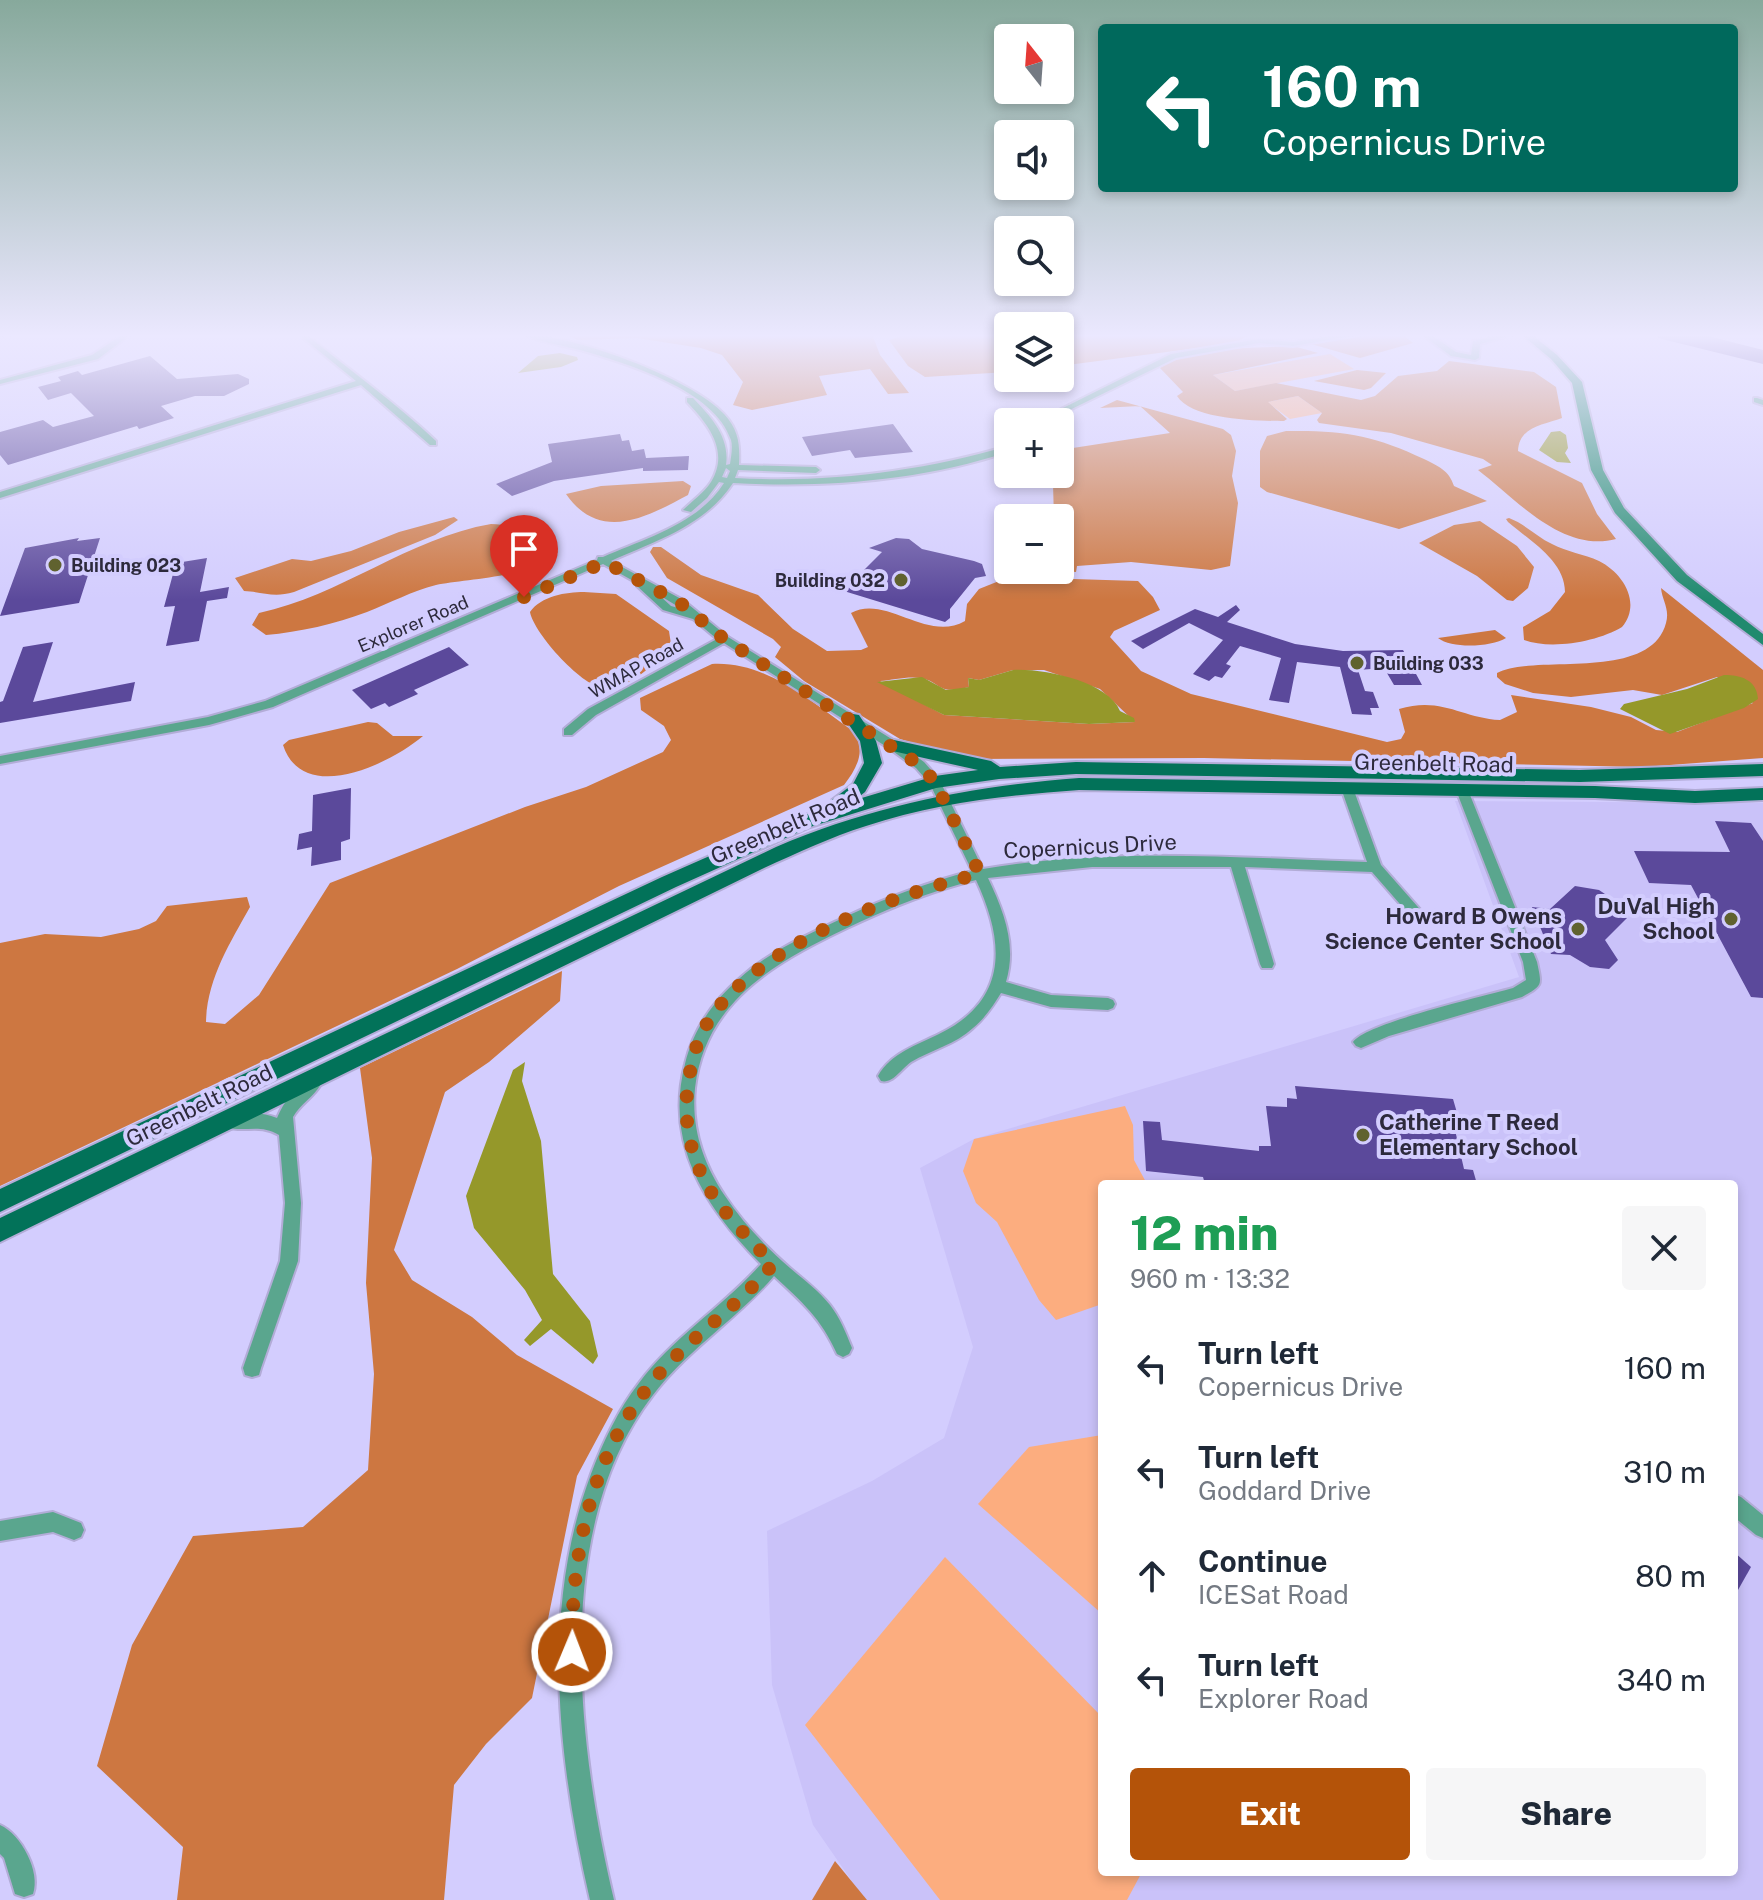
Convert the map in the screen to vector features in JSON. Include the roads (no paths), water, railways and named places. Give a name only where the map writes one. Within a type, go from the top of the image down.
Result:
[{"type":"main road","points":[[1586,423],[1597,470],[1619,510],[1682,578],[1763,641]]},
{"type":"main road","points":[[821,816],[859,788],[873,763],[868,741],[853,719]]},
{"type":"main road","points":[[894,746],[962,763],[1019,771]]},
{"type":"main road","name":"Greenbelt Road","points":[[0,1201],[669,882],[821,816],[940,792],[1019,771],[1139,767],[1674,775],[1763,767]]},
{"type":"main road","points":[[1651,796],[1655,787],[1674,775]]},
{"type":"main road","name":"Greenbelt Road","points":[[0,1230],[757,863],[940,792],[1079,784],[1651,796],[1763,794]]},
{"type":"main road","points":[[178,1117],[185,1140]]},
{"type":"street","points":[[0,495],[232,423]]},
{"type":"street","points":[[413,423],[433,443]]},
{"type":"street","name":"Explorer Road","points":[[600,558],[676,519],[699,501],[718,480],[724,450],[718,430],[711,423]]},
{"type":"street","name":"Explorer Road","points":[[0,760],[209,721],[269,704],[600,558],[683,525],[711,504],[731,481],[736,467],[737,446],[726,423]]},
{"type":"street","points":[[721,467],[803,470],[933,462],[974,453],[994,444]]},
{"type":"street","points":[[718,480],[832,478],[932,469],[994,454]]},
{"type":"street","points":[[600,558],[641,583],[667,608],[693,617],[894,746],[920,765],[940,792],[980,874],[1004,939],[1004,968],[998,986],[969,1024],[944,1041],[897,1064],[886,1076]]},
{"type":"street","name":"WMAP Road","points":[[568,732],[592,712],[724,639]]},
{"type":"street","points":[[1347,788],[1375,867],[1418,915]]},
{"type":"street","points":[[1361,1042],[1385,1031],[1517,993],[1534,983],[1530,962],[1462,790]]},
{"type":"street","name":"Copernicus Drive","points":[[843,1348],[833,1321],[821,1305],[773,1264],[708,1187],[689,1136],[686,1110],[695,1048],[707,1023],[740,984],[793,948],[903,898],[980,874],[1103,864],[1375,867]]},
{"type":"street","points":[[1237,864],[1267,964]]},
{"type":"street","points":[[998,986],[1051,1001],[1108,1004]]},
{"type":"street","points":[[252,1368],[289,1261],[293,1203],[285,1117],[293,1102],[332,1069]]},
{"type":"street","points":[[220,1123],[255,1118],[274,1122],[285,1130]]},
{"type":"street","points":[[602,1900],[579,1790],[573,1728],[575,1582],[587,1511],[614,1439],[645,1391],[682,1350],[757,1284],[773,1264]]},
{"type":"street","points":[[1738,1507],[1763,1528]]},
{"type":"street","points":[[0,1531],[53,1522],[74,1530]]},
{"type":"street","points":[[0,1837],[14,1851],[24,1885]]},
{"type":"place","name":"Building 023","points":[[55,565]]},
{"type":"place","name":"Building 032","points":[[901,580]]},
{"type":"place","name":"Building 033","points":[[1357,663]]},
{"type":"place","name":"DuVal High School","points":[[1731,919]]},
{"type":"place","name":"Howard B Owens Science Center School","points":[[1578,929]]},
{"type":"place","name":"Catherine T Reed Elementary School","points":[[1363,1135]]}]
